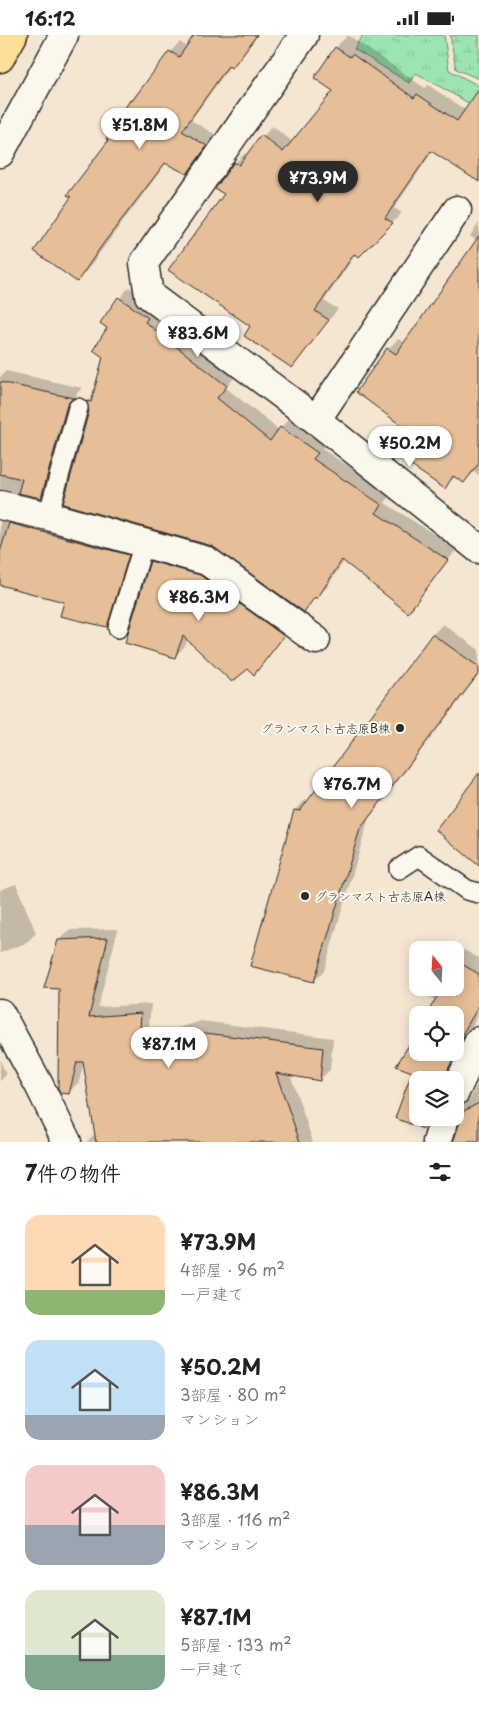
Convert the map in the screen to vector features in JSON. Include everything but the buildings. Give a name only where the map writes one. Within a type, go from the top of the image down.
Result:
[{"type":"highway","points":[[0,58],[13,35]]},
{"type":"street","points":[[0,153],[64,35]]},
{"type":"street","points":[[304,35],[144,263],[149,295],[316,420],[479,549]]},
{"type":"street","points":[[316,420],[457,210]]},
{"type":"street","points":[[0,505],[48,516],[207,561],[316,640]]},
{"type":"street","points":[[0,1013],[67,1142]]},
{"type":"street","points":[[464,1073],[479,1041]]},
{"type":"street","points":[[437,1142],[442,1126]]},
{"type":"lane","points":[[48,516],[78,408]]},
{"type":"lane","points":[[118,628],[144,543]]},
{"type":"lane","points":[[399,869],[419,856],[467,890],[479,893]]},
{"type":"green space","points":[[363,35],[444,35],[449,70],[479,86],[479,109],[416,73],[409,83],[354,49]]},
{"type":"green space","points":[[450,35],[479,35],[479,79],[456,69]]},
{"type":"place","name":"グランマスト古志原B棟","points":[[400,728]]},
{"type":"place","name":"グランマスト古志原A棟","points":[[305,896]]}]
